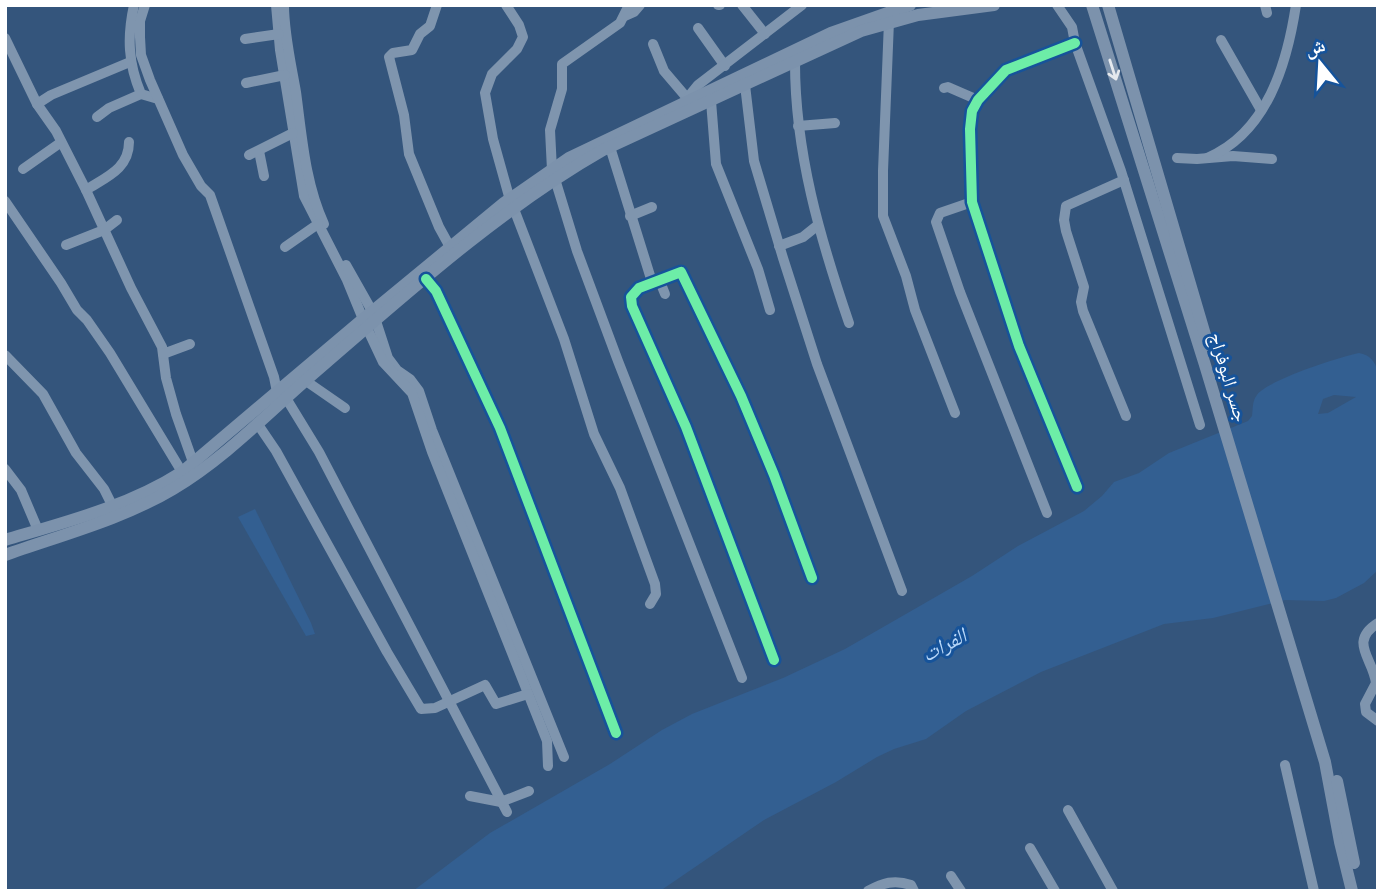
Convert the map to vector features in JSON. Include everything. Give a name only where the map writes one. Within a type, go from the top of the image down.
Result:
[{"type":"main road","points":[[428,273],[450,247],[554,174],[610,147],[659,119],[686,99],[831,33],[911,5]]},
{"type":"main road","points":[[554,174],[569,158],[659,119],[711,101],[861,31],[918,15],[994,5]]},
{"type":"main road","name":"جسر البوفراج","points":[[1092,5],[1195,316]]},
{"type":"main road","name":"جسر البوفراج","points":[[1108,5],[1195,316],[1329,761]]},
{"type":"main road","points":[[5,540],[113,507],[182,472],[282,395],[369,320],[512,204]]},
{"type":"main road","points":[[6,553],[149,502],[194,475],[257,423],[282,395],[306,381],[369,320]]},
{"type":"main road","points":[[1329,761],[1340,842],[1352,891]]},
{"type":"main road","points":[[1329,761],[1360,891]]},
{"type":"street","points":[[134,5],[129,27],[130,62],[141,94]]},
{"type":"street","points":[[145,5],[140,22],[141,55],[183,155],[201,186],[210,195],[282,395],[319,452],[507,812]]},
{"type":"street","points":[[276,5],[304,195],[388,358],[419,391],[432,430],[564,757]]},
{"type":"street","points":[[284,5],[285,27],[312,195],[369,320],[383,362],[412,393],[432,452],[547,741],[548,766]]},
{"type":"street","points":[[437,5],[430,26],[420,34],[412,50],[393,53],[389,57],[404,115],[408,154],[450,247]]},
{"type":"street","points":[[506,5],[523,37],[517,48],[492,74],[485,93],[493,139],[512,204],[564,339],[594,434],[620,488],[655,584],[656,593],[650,604]]},
{"type":"street","points":[[629,5],[621,23],[562,64],[562,89],[551,130],[554,174],[577,251],[613,350],[742,678]]},
{"type":"street","points":[[625,16],[640,5]]},
{"type":"street","points":[[742,5],[765,34]]},
{"type":"street","points":[[653,44],[664,71],[686,99],[698,85],[802,5]]},
{"type":"street","points":[[1057,5],[1072,27],[1075,43],[1124,180],[1200,425]]},
{"type":"street","points":[[1208,158],[1229,148],[1242,137],[1252,126],[1270,95],[1286,58],[1296,5]]},
{"type":"street","points":[[890,21],[883,216],[906,276],[915,310],[955,413]]},
{"type":"street","points":[[698,28],[725,66]]},
{"type":"street","points":[[245,39],[279,34]]},
{"type":"street","points":[[5,38],[37,104],[56,131],[146,321],[162,346],[176,415],[193,462]]},
{"type":"street","points":[[1221,40],[1261,110]]},
{"type":"street","points":[[1075,43],[1006,70],[978,100],[972,111],[970,129],[972,202],[1019,346],[1077,487]]},
{"type":"street","points":[[37,104],[51,95],[130,62]]},
{"type":"street","points":[[795,62],[798,126],[808,187],[849,323]]},
{"type":"street","points":[[247,83],[285,75]]},
{"type":"street","points":[[745,85],[754,161],[779,246],[817,364],[902,591]]},
{"type":"street","points":[[944,88],[978,100]]},
{"type":"street","points":[[97,117],[108,108],[141,94],[158,99]]},
{"type":"street","points":[[711,101],[716,164],[758,268],[770,310]]},
{"type":"street","points":[[798,126],[835,123]]},
{"type":"street","points":[[264,176],[254,153],[293,134]]},
{"type":"street","points":[[86,190],[120,168],[126,161],[129,142]]},
{"type":"street","points":[[23,169],[60,143]]},
{"type":"street","points":[[610,147],[630,216],[656,281],[665,294]]},
{"type":"street","points":[[1177,158],[1233,156],[1272,159]]},
{"type":"street","points":[[1124,180],[1070,202],[1066,206],[1064,220],[1083,280],[1083,312],[1126,416]]},
{"type":"street","points":[[5,201],[77,310],[110,353],[182,472]]},
{"type":"street","points":[[972,202],[940,213],[936,222],[960,292],[1047,513]]},
{"type":"street","points":[[630,216],[652,207]]},
{"type":"street","points":[[66,245],[104,230],[117,220]]},
{"type":"street","points":[[285,247],[318,224]]},
{"type":"street","points":[[779,246],[803,237],[818,225]]},
{"type":"street","points":[[774,660],[686,427],[632,306],[631,297],[634,292],[681,272],[741,396],[812,578]]},
{"type":"street","points":[[428,273],[500,428],[616,733]]},
{"type":"street","points":[[163,354],[190,344]]},
{"type":"street","points":[[5,355],[43,394],[76,453],[104,489],[113,507]]},
{"type":"street","points":[[306,381],[345,408]]},
{"type":"street","points":[[257,423],[422,709],[435,708],[485,685],[496,704],[527,694]]},
{"type":"street","points":[[5,469],[21,490],[38,530]]},
{"type":"street","points":[[1378,623],[1368,629],[1363,639],[1363,648],[1376,683],[1365,704],[1366,712],[1378,721]]},
{"type":"street","points":[[1285,765],[1314,891]]},
{"type":"street","points":[[470,796],[501,802],[529,791]]},
{"type":"street","points":[[1068,810],[1113,891]]},
{"type":"street","points":[[1030,848],[1055,891]]},
{"type":"street","points":[[951,876],[961,891]]},
{"type":"street","points":[[868,891],[880,885],[900,881],[911,885],[914,891]]},
{"type":"water","name":"الفرات","points":[[1349,355],[1366,355],[1374,362],[1378,372],[1378,570],[1364,583],[1336,598],[1324,601],[1285,600],[1213,618],[1164,624],[1041,672],[966,711],[926,739],[877,757],[764,820],[660,891],[413,891],[490,833],[610,764],[662,730],[692,714],[783,678],[845,649],[972,576],[1018,546],[1084,511],[1114,482],[1139,473],[1169,453],[1248,421],[1252,416],[1255,397],[1264,389],[1305,370]],"holes":[[[1334,395],[1356,397],[1328,413],[1318,414],[1323,399]]]},
{"type":"water","points":[[255,509],[315,634],[306,636],[238,517]]},
{"type":"cycle path","points":[[1075,43],[1006,70],[978,100],[972,111],[970,129],[972,202],[1019,346],[1077,487]]},
{"type":"cycle path","points":[[774,660],[686,427],[632,306],[631,297],[639,288],[681,272],[741,396],[812,578]]},
{"type":"cycle path","points":[[426,279],[436,291],[500,428],[616,733]]}]
